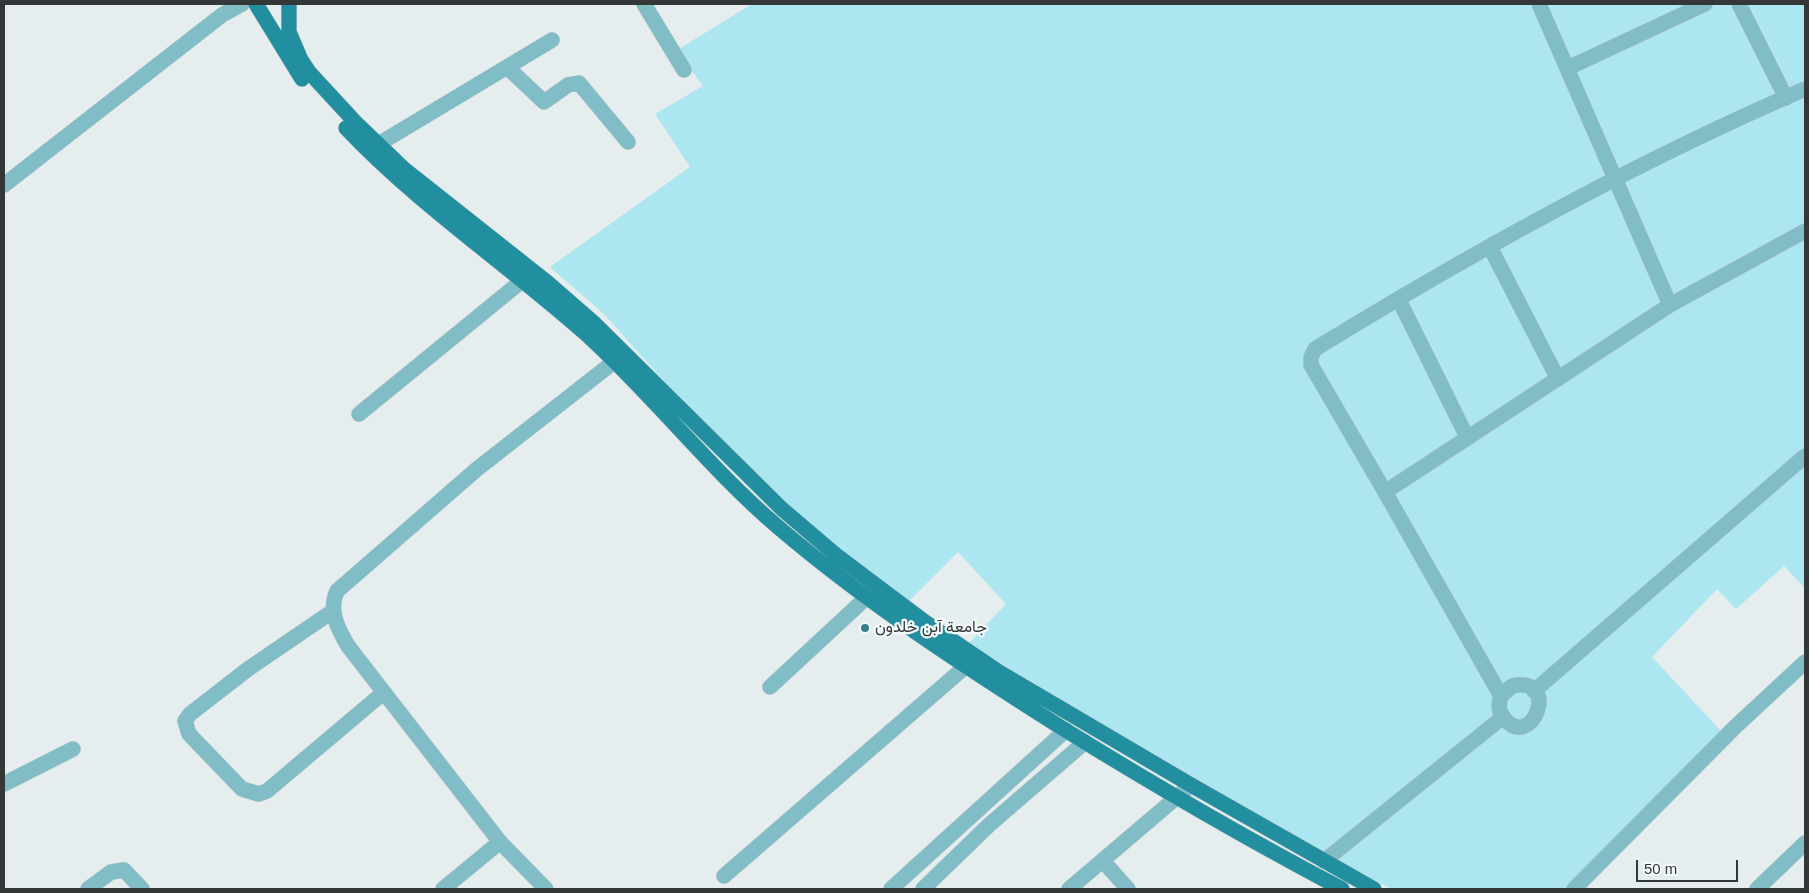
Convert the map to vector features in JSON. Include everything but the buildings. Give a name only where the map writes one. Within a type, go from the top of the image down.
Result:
[{"type":"main road","points":[[256,4],[300,77],[348,130],[434,210],[523,280],[589,338],[619,357],[768,496],[836,555],[961,648],[1191,786],[1374,889]]},
{"type":"main road","points":[[289,4],[289,32],[301,60],[309,72],[377,145],[404,169],[548,283],[619,357],[762,514],[867,597],[965,667],[1177,797],[1342,889]]},
{"type":"street","points":[[4,185],[222,15],[242,4]]},
{"type":"street","points":[[644,4],[684,70]]},
{"type":"street","points":[[1539,4],[1670,305]]},
{"type":"street","points":[[1568,68],[1705,4]]},
{"type":"street","points":[[1739,4],[1786,98]]},
{"type":"street","points":[[377,145],[552,40]]},
{"type":"street","points":[[507,67],[544,102],[568,85],[579,83],[628,142]]},
{"type":"street","points":[[1501,696],[1311,365],[1311,357],[1315,350],[1556,208],[1615,178],[1805,89]]},
{"type":"street","points":[[1385,492],[1670,305],[1805,231]]},
{"type":"street","points":[[1490,247],[1558,379]]},
{"type":"street","points":[[359,414],[523,280]]},
{"type":"street","points":[[1399,300],[1467,437]]},
{"type":"street","points":[[546,889],[500,842],[383,693],[348,646],[333,611],[337,591],[394,540],[477,469],[619,357]]},
{"type":"street","points":[[1534,691],[1805,456]]},
{"type":"street","points":[[770,687],[867,597]]},
{"type":"street","points":[[333,611],[248,669],[190,714],[185,721],[189,734],[242,789],[259,794],[267,791],[383,693]]},
{"type":"street","points":[[1574,889],[1735,727],[1805,662]]},
{"type":"street","points":[[724,876],[965,667]]},
{"type":"street","points":[[1516,685],[1526,686],[1534,691],[1540,704],[1538,713],[1532,721],[1519,726],[1510,723],[1503,717],[1499,707],[1501,696],[1507,689],[1516,685]]},
{"type":"street","points":[[1324,861],[1503,717]]},
{"type":"street","points":[[891,889],[1066,730]]},
{"type":"street","points":[[923,889],[989,825],[1086,742]]},
{"type":"street","points":[[4,784],[72,750]]},
{"type":"street","points":[[1069,889],[1191,786]]},
{"type":"street","points":[[443,889],[500,842]]},
{"type":"street","points":[[1757,889],[1805,843]]},
{"type":"street","points":[[1103,861],[1128,889]]},
{"type":"street","points":[[88,889],[111,872],[124,870],[142,889]]},
{"type":"shaded area","points":[[752,4],[1805,4],[1805,588],[1784,566],[1736,609],[1717,589],[1652,657],[1722,732],[1566,889],[1391,889],[1305,842],[967,645],[1006,604],[958,552],[908,602],[791,514],[708,430],[605,315],[550,267],[690,167],[655,114],[703,86],[677,50]]},
{"type":"place","name":"جامعة آبن خلدون","points":[[865,628]]}]
